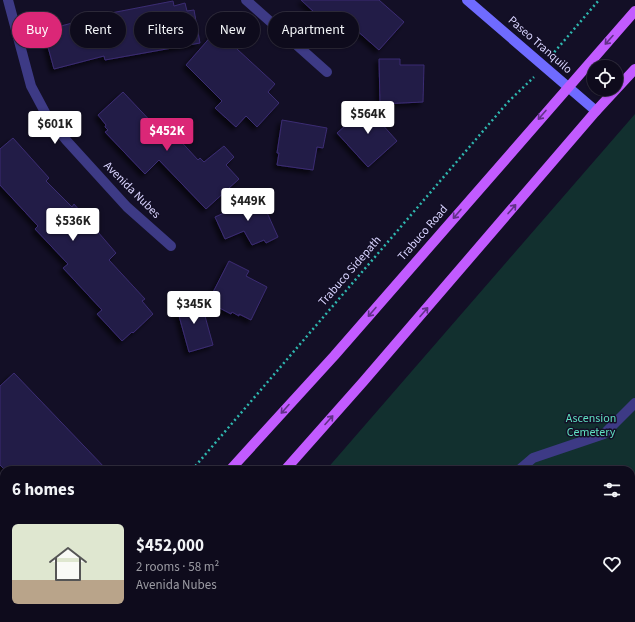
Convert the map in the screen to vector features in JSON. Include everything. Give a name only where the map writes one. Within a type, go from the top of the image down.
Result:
[{"type":"main road","name":"Trabuco Road","points":[[234,466],[334,356],[635,11]]},
{"type":"main road","points":[[289,466],[364,382],[596,111],[635,69]]},
{"type":"street","name":"Avenida Nubes","points":[[8,0],[31,86],[47,116],[66,140],[127,207],[171,246]]},
{"type":"street","points":[[246,0],[327,72]]},
{"type":"street","name":"Paseo Tranquilo","points":[[467,0],[596,111]]},
{"type":"street","points":[[524,466],[533,458],[604,434],[635,402]]},
{"type":"path","points":[[558,48],[599,0]]},
{"type":"path","name":"Trabuco Sidepath","points":[[195,466],[508,102],[525,87]]},
{"type":"green space","name":"Ascension Cemetery","points":[[635,114],[635,466],[329,466]]},
{"type":"building","points":[[301,0],[379,0],[404,22],[379,50],[359,32],[359,12],[314,12]]},
{"type":"building","points":[[173,1],[174,6],[185,3],[187,11],[194,10],[194,12],[134,12],[134,48],[172,48],[105,60],[104,56],[54,69],[48,48],[62,48],[62,26],[70,24],[70,48],[126,48],[126,12],[116,12]]},
{"type":"building","points":[[198,32],[200,43],[198,43]]},
{"type":"building","points":[[206,42],[206,48],[238,48],[237,49],[275,84],[268,92],[279,103],[257,127],[246,116],[236,127],[215,108],[222,101],[186,65]]},
{"type":"building","points":[[379,59],[400,59],[400,65],[424,65],[423,102],[380,104]]},
{"type":"building","points":[[123,92],[158,129],[164,123],[198,160],[200,158],[204,162],[224,146],[234,157],[226,165],[239,179],[206,209],[159,160],[145,174],[105,132],[108,130],[105,127],[106,125],[98,115]]},
{"type":"building","points":[[371,103],[385,119],[381,123],[397,141],[368,167],[337,133]]},
{"type":"building","points":[[282,120],[327,128],[323,148],[317,147],[313,170],[277,165],[279,153],[277,153]]},
{"type":"building","points":[[13,138],[49,178],[46,181],[72,207],[74,204],[116,253],[109,260],[145,299],[142,301],[153,314],[122,341],[97,314],[102,310],[63,268],[68,264],[35,229],[38,226],[0,185],[0,149]]},
{"type":"building","points":[[260,197],[278,237],[266,243],[264,240],[252,245],[244,231],[225,239],[215,217]]},
{"type":"building","points":[[229,261],[249,271],[246,276],[267,287],[251,320],[239,314],[239,316],[232,312],[231,314],[208,302]]},
{"type":"building","points":[[200,298],[213,345],[189,352],[176,305]]},
{"type":"building","points":[[14,373],[103,466],[1,466],[0,386]]}]
